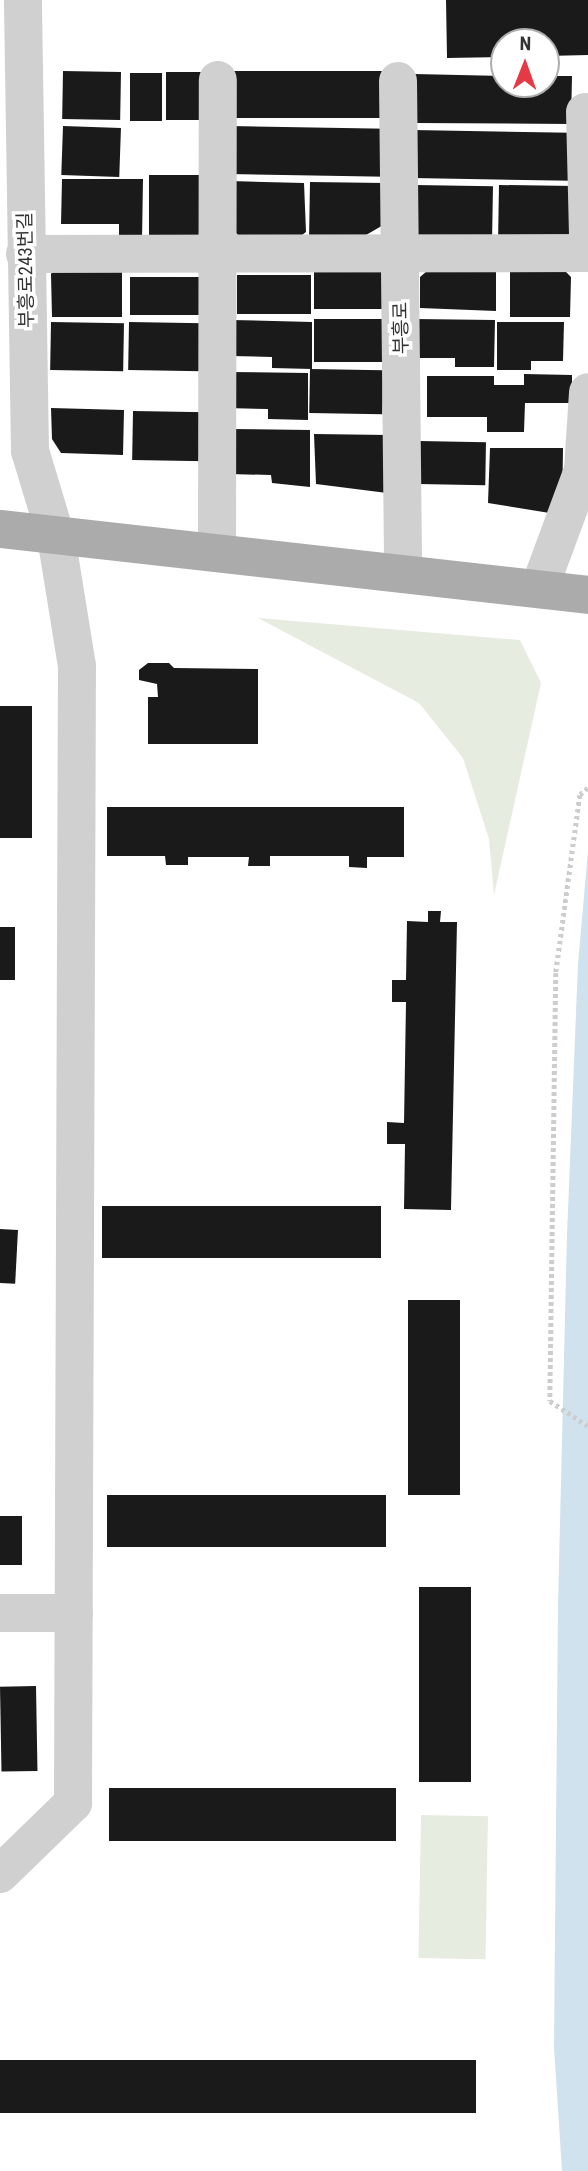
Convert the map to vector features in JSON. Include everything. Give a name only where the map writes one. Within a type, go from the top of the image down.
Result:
[{"type":"main road","points":[[0,529],[588,595]]},
{"type":"street","name":"부흥로243번길","points":[[0,1874],[73,1803],[77,666],[56,537],[30,451],[23,0]]},
{"type":"street","points":[[217,553],[218,80]]},
{"type":"street","name":"부흥로","points":[[398,81],[403,574]]},
{"type":"street","points":[[585,112],[588,237]]},
{"type":"street","points":[[25,254],[588,253]]},
{"type":"street","points":[[539,589],[583,470],[588,392]]},
{"type":"street","points":[[0,1613],[74,1613]]},
{"type":"path","points":[[588,788],[580,795],[556,973],[550,1401],[588,1426]]},
{"type":"shaded area","points":[[258,618],[520,640],[541,683],[494,895],[489,839],[463,758],[419,703]]},
{"type":"shaded area","points":[[421,1815],[488,1816],[485,1959],[419,1958]]},
{"type":"water","points":[[588,851],[588,2171],[562,2171],[554,2047],[558,1606],[567,1235],[578,964]]},
{"type":"building","points":[[446,0],[588,0],[588,55],[560,56],[560,28],[490,28],[490,57],[447,58]]},
{"type":"building","points":[[63,71],[121,72],[120,120],[62,119]]},
{"type":"building","points":[[230,71],[388,71],[388,118],[230,118]]},
{"type":"building","points":[[166,72],[204,72],[204,120],[166,120]]},
{"type":"building","points":[[130,73],[162,73],[162,121],[130,121]]},
{"type":"building","points":[[414,74],[490,76],[490,98],[560,98],[560,76],[572,76],[571,124],[413,123]]},
{"type":"building","points":[[63,126],[121,128],[119,177],[61,175]]},
{"type":"building","points":[[229,126],[387,129],[386,177],[228,174]]},
{"type":"building","points":[[413,130],[571,133],[570,181],[412,178]]},
{"type":"building","points":[[149,175],[210,175],[212,212],[195,241],[149,239]]},
{"type":"building","points":[[62,179],[143,179],[142,241],[119,241],[119,224],[61,224]]},
{"type":"building","points":[[230,181],[304,183],[306,232],[294,241],[244,241],[229,226]]},
{"type":"building","points":[[310,182],[385,183],[385,224],[354,242],[309,241]]},
{"type":"building","points":[[415,185],[493,186],[492,243],[414,242]]},
{"type":"building","points":[[499,185],[575,186],[575,236],[498,244]]},
{"type":"building","points":[[122,260],[122,317],[52,317],[51,274],[60,261]]},
{"type":"building","points":[[434,265],[496,267],[496,311],[420,308],[420,277]]},
{"type":"building","points":[[510,265],[560,266],[571,277],[570,317],[510,317]]},
{"type":"building","points":[[314,266],[388,266],[388,309],[314,309]]},
{"type":"building","points":[[237,275],[311,275],[311,314],[237,314]]},
{"type":"building","points":[[130,277],[204,277],[204,315],[130,315]]},
{"type":"building","points":[[314,319],[388,319],[388,362],[314,362]]},
{"type":"building","points":[[414,319],[495,320],[494,367],[455,367],[455,358],[414,358]]},
{"type":"building","points":[[231,320],[312,322],[312,369],[272,368],[272,357],[231,356]]},
{"type":"building","points":[[51,322],[124,323],[123,371],[50,370]]},
{"type":"building","points":[[129,322],[203,323],[202,371],[128,370]]},
{"type":"building","points":[[497,322],[564,322],[563,361],[531,361],[531,370],[497,370]]},
{"type":"building","points":[[310,369],[383,370],[382,414],[309,413]]},
{"type":"building","points":[[227,372],[308,373],[308,420],[268,419],[268,409],[226,408]]},
{"type":"building","points":[[524,374],[572,375],[572,403],[525,403],[524,432],[487,432],[487,417],[427,417],[427,376],[494,376],[494,385],[524,385]]},
{"type":"building","points":[[51,408],[124,410],[123,455],[61,453],[52,439]]},
{"type":"building","points":[[133,411],[207,412],[206,461],[132,460]]},
{"type":"building","points":[[229,429],[310,430],[310,487],[272,483],[271,475],[229,474]]},
{"type":"building","points":[[314,434],[388,435],[387,493],[316,484]]},
{"type":"building","points":[[419,441],[486,442],[485,485],[418,484]]},
{"type":"building","points":[[490,448],[563,448],[562,515],[488,503]]},
{"type":"building","points":[[148,663],[169,663],[174,668],[258,669],[258,744],[148,744],[148,697],[158,697],[157,684],[139,680],[139,670]]},
{"type":"building","points":[[0,706],[32,706],[32,838],[0,838]]},
{"type":"building","points":[[107,807],[404,807],[404,857],[367,857],[367,868],[349,867],[349,856],[270,856],[270,866],[248,866],[249,857],[188,857],[188,865],[166,865],[165,856],[107,856]]},
{"type":"building","points":[[428,911],[441,911],[440,922],[457,922],[451,1210],[404,1209],[405,1144],[387,1144],[387,1122],[404,1123],[406,1002],[392,1002],[392,980],[406,980],[407,921],[428,922]]},
{"type":"building","points":[[0,927],[15,927],[15,980],[0,980]]},
{"type":"building","points":[[102,1206],[381,1206],[381,1258],[102,1258]]},
{"type":"building","points":[[0,1229],[18,1230],[15,1284],[0,1283]]},
{"type":"building","points":[[408,1300],[460,1300],[460,1495],[408,1495]]},
{"type":"building","points":[[107,1495],[386,1495],[386,1547],[107,1547]]},
{"type":"building","points":[[0,1516],[22,1516],[22,1565],[0,1565]]},
{"type":"building","points":[[419,1587],[471,1587],[471,1782],[419,1782]]},
{"type":"building","points":[[36,1686],[37,1771],[1,1772],[0,1687]]},
{"type":"building","points":[[109,1788],[396,1788],[396,1841],[109,1841]]},
{"type":"building","points":[[0,2060],[476,2060],[476,2113],[0,2113]]}]
